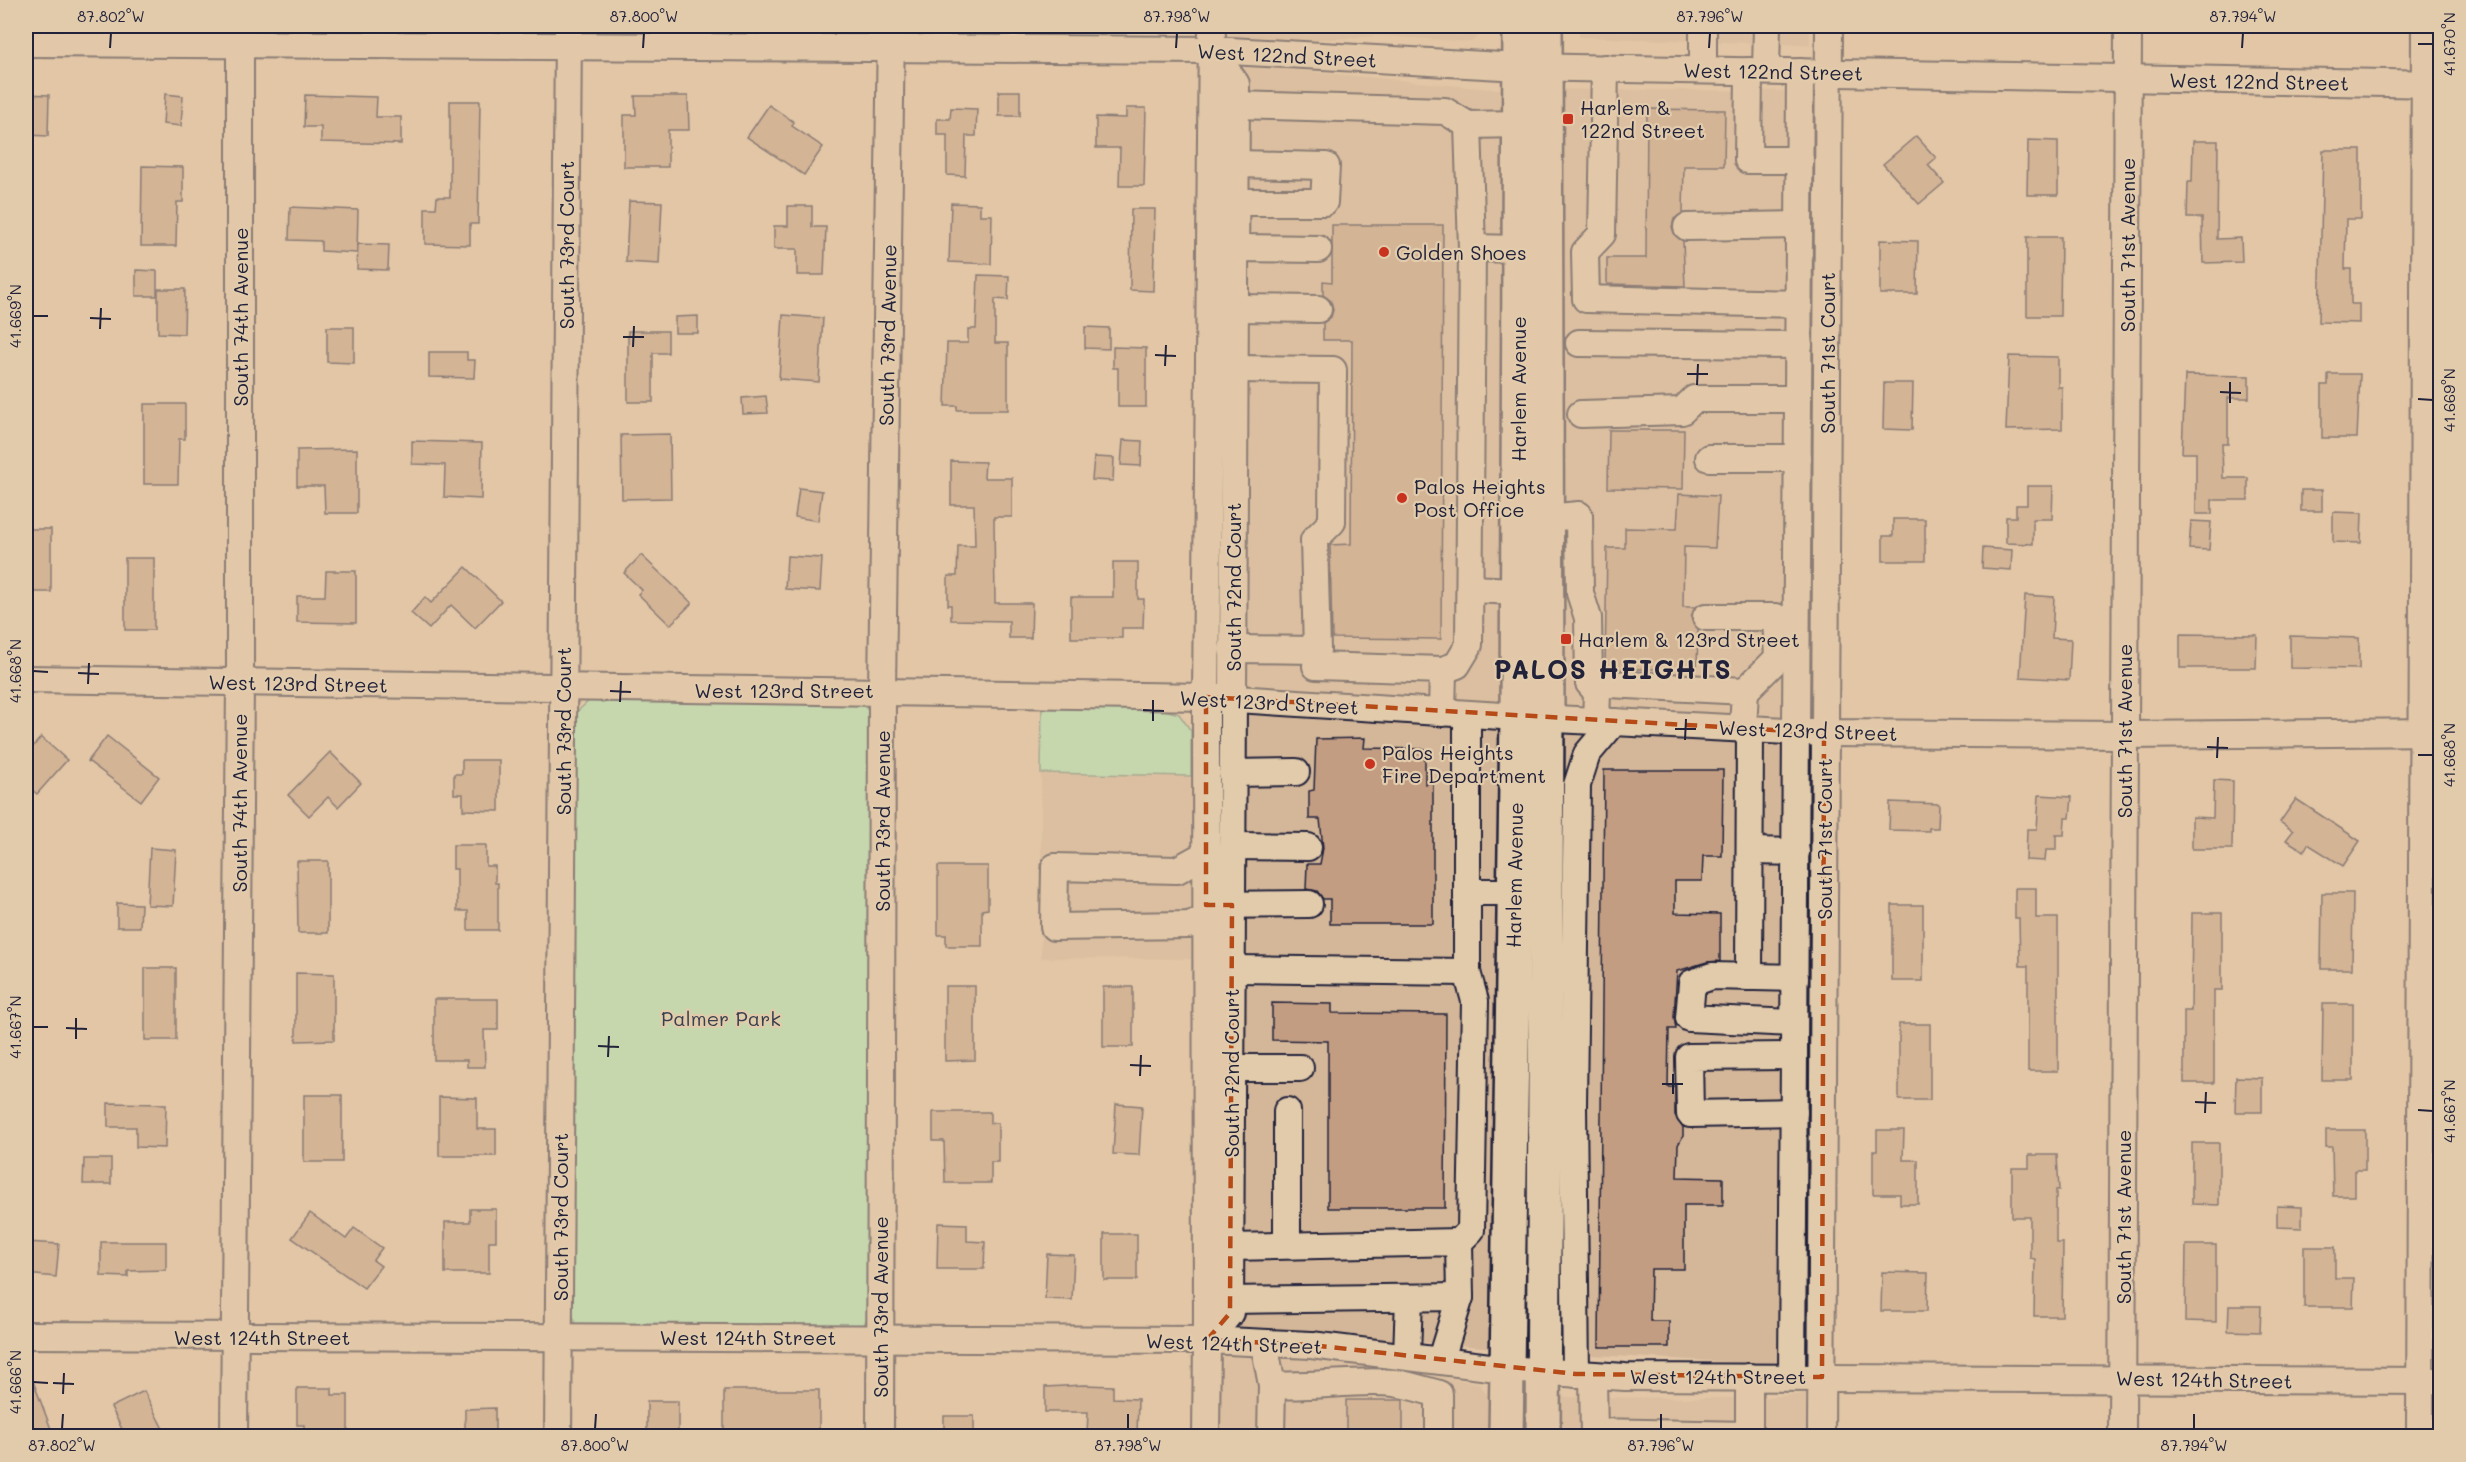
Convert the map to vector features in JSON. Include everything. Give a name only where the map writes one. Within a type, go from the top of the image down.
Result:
[{"type":"main road","name":"Harlem Avenue","points":[[1506,1437],[1514,892],[1532,718],[1546,518],[1532,67],[1520,26]]},
{"type":"main road","name":"Harlem Avenue","points":[[1544,1437],[1544,1372],[1560,1174],[1532,718],[1517,591],[1520,124],[1532,67],[1545,26]]},
{"type":"street","points":[[1702,70],[1703,26]]},
{"type":"street","points":[[1767,26],[1758,71],[1748,160],[1800,160]]},
{"type":"street","name":"South 71st Court","points":[[1821,1437],[1829,26]]},
{"type":"street","name":"South 71st Avenue","points":[[2122,1437],[2128,26]]},
{"type":"street","points":[[2420,1437],[2430,1381],[2432,84],[2425,26]]},
{"type":"street","name":"West 122nd Street","points":[[26,43],[240,35],[1212,38],[1532,67],[2432,84]]},
{"type":"street","name":"South 74th Avenue","points":[[234,1437],[240,681],[240,35]]},
{"type":"street","name":"South 73rd Court","points":[[558,1437],[567,36]]},
{"type":"street","name":"South 73rd Avenue","points":[[880,1437],[882,690],[891,37]]},
{"type":"street","name":"South 72nd Court","points":[[1207,1340],[1230,1313],[1236,202],[1236,84],[1212,38]]},
{"type":"street","name":"South 72nd Court","points":[[1206,1437],[1206,697],[1212,38]]},
{"type":"street","points":[[1605,68],[1602,234],[1584,252],[1586,299],[1799,304]]},
{"type":"street","name":"South 71st Court","points":[[1792,1377],[1797,732],[1788,646],[1798,458],[1800,72]]},
{"type":"street","points":[[1236,105],[1445,111],[1468,125],[1520,124]]},
{"type":"street","points":[[1233,649],[1443,670],[1457,665],[1469,645],[1472,248],[1468,125]]},
{"type":"street","points":[[1236,164],[1326,166],[1324,202],[1236,202]]},
{"type":"street","points":[[1687,226],[1799,225]]},
{"type":"street","points":[[1235,248],[1318,249]]},
{"type":"street","points":[[1472,248],[1519,249]]},
{"type":"street","points":[[1235,308],[1318,309]]},
{"type":"street","points":[[1579,343],[1799,345]]},
{"type":"street","points":[[1234,369],[1333,370],[1332,522],[1314,540],[1316,658],[1314,704]]},
{"type":"street","points":[[1581,414],[1682,411],[1695,399],[1798,399]]},
{"type":"street","points":[[1709,458],[1798,458]]},
{"type":"street","points":[[1546,518],[1579,515],[1580,594],[1588,618],[1589,683],[1597,693],[1605,721],[1587,754],[1577,785],[1560,1174],[1594,1434],[1749,1436],[1749,1377]]},
{"type":"street","points":[[1470,589],[1517,591]]},
{"type":"street","points":[[1589,683],[1745,691],[1788,646],[1776,617],[1706,617]]},
{"type":"street","points":[[1442,713],[1443,670]]},
{"type":"street","name":"West 123rd Street","points":[[26,679],[240,681],[563,689],[882,690],[1206,697],[1442,713],[1824,733],[2124,735],[2432,731]]},
{"type":"street","points":[[1745,691],[1751,851],[1749,977]]},
{"type":"street","points":[[1230,1247],[1459,1242],[1471,1230],[1476,1001],[1467,972],[1467,714]]},
{"type":"street","points":[[1232,772],[1296,772]]},
{"type":"street","points":[[1232,846],[1308,847]]},
{"type":"street","points":[[1751,851],[1796,852]]},
{"type":"street","points":[[1206,854],[1177,870],[1055,867],[1054,927],[1188,925],[1206,912],[1232,905],[1309,904]]},
{"type":"street","points":[[1467,892],[1514,892]]},
{"type":"street","points":[[1231,969],[1467,972]]},
{"type":"street","points":[[1794,1023],[1689,1018],[1692,983],[1712,976],[1795,978]]},
{"type":"street","points":[[1794,1056],[1689,1057],[1690,1114],[1794,1112]]},
{"type":"street","points":[[1231,1068],[1300,1068]]},
{"type":"street","points":[[1287,1111],[1287,1245]]},
{"type":"street","points":[[1441,1359],[1460,1297],[1459,1242]]},
{"type":"street","points":[[1230,1299],[1460,1297]]},
{"type":"street","points":[[1407,1355],[1409,1298]]},
{"type":"street","name":"West 124th Street","points":[[26,1335],[1207,1340],[1407,1355],[1506,1368],[1585,1374],[2430,1381]]},
{"type":"street","points":[[1264,1343],[1272,1385],[1271,1437]]},
{"type":"street","points":[[1272,1385],[1306,1388],[1343,1383],[1393,1383],[1439,1394],[1439,1437]]},
{"type":"highlighted area","points":[[1206,697],[1824,733],[1822,1377],[1576,1374],[1311,1345],[1207,1340],[1230,1313],[1232,905],[1206,905]]},
{"type":"shaded area","points":[[1219,26],[1491,26],[1471,42],[1380,36],[1300,41],[1237,40]]},
{"type":"shaded area","points":[[1579,26],[1810,26],[1810,45],[1579,37]]},
{"type":"shaded area","points":[[1245,65],[1490,89],[1818,91],[1815,1366],[1591,1355],[1238,1329]]},
{"type":"shaded area","points":[[1041,773],[1191,776],[1191,959],[1041,958]]},
{"type":"shaded area","points":[[1185,1350],[1367,1364],[1479,1383],[1490,1400],[1490,1436],[1194,1436],[1194,1377],[1191,1360]]},
{"type":"shaded area","points":[[1812,1393],[1811,1436],[1554,1436],[1554,1397],[1756,1398]]},
{"type":"green space","name":"Palmer Park","points":[[599,699],[861,704],[868,710],[872,723],[870,1311],[863,1327],[585,1326],[576,1324],[570,1308],[573,715],[589,701]]},
{"type":"green space","points":[[1042,705],[1149,706],[1179,714],[1191,731],[1191,776],[1041,773]]},
{"type":"building","points":[[999,91],[1020,91],[1020,116],[999,116]]},
{"type":"building","points":[[26,94],[49,95],[48,136],[26,135]]},
{"type":"building","points":[[165,94],[183,96],[181,126],[163,124]]},
{"type":"building","points":[[305,95],[377,97],[376,117],[401,117],[401,144],[321,142],[321,127],[304,127]]},
{"type":"building","points":[[635,96],[688,96],[689,130],[668,130],[668,167],[624,167],[624,115],[636,115]]},
{"type":"building","points":[[450,101],[480,101],[478,224],[470,224],[470,245],[425,244],[425,208],[436,208],[437,197],[450,197]]},
{"type":"building","points":[[769,105],[794,122],[792,126],[823,147],[804,175],[747,137]]},
{"type":"building","points":[[951,108],[977,109],[976,136],[966,136],[965,176],[947,175],[947,135],[937,135],[937,119],[950,119]]},
{"type":"building","points":[[1126,108],[1146,108],[1144,186],[1119,186],[1120,148],[1096,148],[1096,117],[1126,118]]},
{"type":"building","points":[[1647,109],[1725,110],[1724,166],[1684,166],[1683,213],[1674,219],[1672,227],[1675,235],[1683,241],[1685,286],[1607,284],[1607,258],[1646,258]]},
{"type":"building","points":[[1916,136],[1936,158],[1928,165],[1944,183],[1919,204],[1883,164]]},
{"type":"building","points":[[2028,140],[2058,141],[2058,195],[2027,195]]},
{"type":"building","points":[[2193,141],[2218,141],[2217,239],[2241,238],[2242,262],[2203,263],[2202,218],[2187,218],[2188,182],[2192,182]]},
{"type":"building","points":[[2323,150],[2361,150],[2361,219],[2346,219],[2345,269],[2351,269],[2351,304],[2359,304],[2359,323],[2319,322]]},
{"type":"building","points":[[142,166],[183,167],[183,202],[177,202],[176,246],[141,246]]},
{"type":"building","points":[[629,201],[662,202],[659,264],[626,262]]},
{"type":"building","points":[[951,203],[980,204],[980,215],[992,215],[991,264],[949,262]]},
{"type":"building","points":[[788,206],[812,206],[812,227],[826,227],[824,275],[797,275],[797,249],[774,249],[774,226],[788,226]]},
{"type":"building","points":[[290,207],[358,210],[357,253],[321,251],[321,241],[289,240]]},
{"type":"building","points":[[1131,209],[1155,209],[1153,291],[1130,290]]},
{"type":"building","points":[[1332,225],[1443,225],[1441,639],[1332,638],[1330,545],[1351,544],[1352,340],[1323,340],[1323,323],[1331,317],[1333,310],[1331,301],[1323,295],[1323,281],[1332,282]]},
{"type":"building","points":[[2027,237],[2061,237],[2060,316],[2027,316]]},
{"type":"building","points":[[1880,240],[1918,241],[1917,294],[1880,294]]},
{"type":"building","points":[[358,244],[389,245],[388,270],[357,269]]},
{"type":"building","points":[[136,270],[157,271],[157,296],[136,296]]},
{"type":"building","points":[[978,275],[1009,276],[1008,300],[995,299],[995,343],[1008,343],[1008,410],[957,410],[957,406],[945,406],[947,343],[968,343],[968,329],[976,329]]},
{"type":"building","points":[[158,289],[185,289],[184,334],[158,333]]},
{"type":"building","points":[[783,315],[823,318],[819,382],[779,379]]},
{"type":"building","points":[[698,316],[698,333],[675,333],[675,317]]},
{"type":"building","points":[[327,327],[354,327],[354,363],[327,362]]},
{"type":"building","points":[[1085,327],[1109,328],[1109,349],[1085,348]]},
{"type":"building","points":[[628,331],[668,331],[668,353],[653,353],[653,402],[628,402]]},
{"type":"building","points":[[1113,347],[1146,348],[1146,407],[1118,407],[1118,368],[1113,368]]},
{"type":"building","points":[[429,352],[467,352],[467,360],[475,360],[474,378],[429,377]]},
{"type":"building","points":[[2009,356],[2058,357],[2058,387],[2062,387],[2062,429],[2006,430]]},
{"type":"building","points":[[2328,374],[2360,374],[2357,438],[2322,438],[2322,385],[2328,385]]},
{"type":"building","points":[[2185,375],[2249,376],[2249,398],[2228,398],[2228,444],[2222,444],[2223,478],[2248,478],[2248,500],[2212,500],[2212,514],[2196,514],[2196,453],[2182,453]]},
{"type":"building","points":[[1884,383],[1913,383],[1912,430],[1883,429]]},
{"type":"building","points":[[766,396],[768,413],[743,414],[742,398]]},
{"type":"building","points":[[144,404],[185,404],[185,439],[179,439],[178,484],[144,484]]},
{"type":"building","points":[[1609,430],[1684,430],[1683,489],[1608,488]]},
{"type":"building","points":[[670,434],[671,498],[622,499],[621,435]]},
{"type":"building","points":[[1123,440],[1142,441],[1141,466],[1121,465]]},
{"type":"building","points":[[412,441],[482,443],[481,499],[444,497],[445,465],[412,464]]},
{"type":"building","points":[[357,449],[357,513],[325,513],[324,486],[297,486],[297,450]]},
{"type":"building","points":[[1094,457],[1114,458],[1113,481],[1092,480]]},
{"type":"building","points":[[951,461],[985,462],[984,478],[1012,478],[1012,517],[994,517],[995,603],[1032,603],[1031,638],[1009,638],[1009,621],[951,620],[951,605],[948,605],[948,576],[957,576],[958,546],[975,546],[974,505],[951,505]]},
{"type":"building","points":[[2027,486],[2053,486],[2052,519],[2033,519],[2033,544],[2006,543],[2006,517],[2016,517],[2016,505],[2027,505]]},
{"type":"building","points":[[799,488],[822,491],[818,521],[795,517]]},
{"type":"building","points":[[2301,490],[2322,490],[2322,511],[2301,511]]},
{"type":"building","points":[[1679,494],[1718,496],[1715,548],[1684,547],[1683,607],[1695,607],[1691,618],[1698,629],[1697,669],[1605,669],[1607,548],[1625,548],[1625,528],[1677,529]]},
{"type":"building","points":[[2333,512],[2362,513],[2361,543],[2333,542]]},
{"type":"building","points":[[1893,519],[1925,519],[1925,561],[1883,561],[1883,536],[1893,536]]},
{"type":"building","points":[[2191,521],[2211,522],[2209,550],[2189,549]]},
{"type":"building","points":[[26,529],[51,529],[51,592],[26,592]]},
{"type":"building","points":[[1983,548],[2012,550],[2011,570],[1982,568]]},
{"type":"building","points":[[641,555],[692,603],[670,625],[638,594],[642,590],[624,573]]},
{"type":"building","points":[[787,556],[822,558],[820,591],[785,589]]},
{"type":"building","points":[[125,558],[154,558],[154,630],[125,630]]},
{"type":"building","points":[[1113,562],[1138,562],[1138,599],[1144,599],[1143,628],[1122,628],[1122,638],[1071,638],[1071,597],[1113,597]]},
{"type":"building","points":[[466,567],[501,601],[475,628],[451,605],[429,629],[411,613],[425,597],[431,603]]},
{"type":"building","points":[[326,571],[356,571],[356,623],[297,622],[297,596],[325,596]]},
{"type":"building","points":[[2025,595],[2054,597],[2052,638],[2071,639],[2069,680],[2020,677]]},
{"type":"building","points":[[2180,634],[2257,635],[2256,668],[2180,668]]},
{"type":"building","points":[[2290,636],[2359,638],[2359,669],[2290,668]]},
{"type":"building","points":[[107,736],[159,777],[141,801],[88,761]]},
{"type":"building","points":[[41,737],[67,760],[37,794],[26,785],[26,755]]},
{"type":"building","points":[[1365,738],[1364,748],[1425,749],[1425,784],[1433,782],[1433,924],[1330,924],[1330,899],[1323,899],[1317,891],[1306,889],[1307,864],[1320,864],[1323,848],[1320,819],[1309,819],[1309,791],[1314,790],[1316,739]]},
{"type":"building","points":[[330,752],[361,783],[338,807],[328,797],[309,816],[288,795]]},
{"type":"building","points":[[462,760],[499,760],[499,811],[463,810],[463,794],[454,794],[454,774],[462,774]]},
{"type":"building","points":[[1604,770],[1723,770],[1722,856],[1703,856],[1702,881],[1675,881],[1675,913],[1720,914],[1720,961],[1707,962],[1677,971],[1674,1017],[1676,1029],[1669,1029],[1668,1087],[1675,1087],[1675,1115],[1683,1127],[1683,1136],[1678,1145],[1677,1177],[1723,1178],[1723,1205],[1684,1205],[1684,1269],[1651,1269],[1650,1321],[1669,1321],[1669,1347],[1599,1347]]},
{"type":"building","points":[[2214,780],[2233,781],[2232,849],[2192,849],[2192,817],[2213,818]]},
{"type":"building","points":[[2039,795],[2072,797],[2070,818],[2065,818],[2064,835],[2056,835],[2056,850],[2046,850],[2045,861],[2026,860],[2027,829],[2037,829]]},
{"type":"building","points":[[2296,799],[2360,841],[2343,866],[2308,844],[2304,851],[2286,840],[2293,831],[2280,822]]},
{"type":"building","points":[[1890,802],[1939,804],[1938,828],[1929,828],[1929,831],[1889,830]]},
{"type":"building","points":[[453,845],[486,845],[486,866],[495,866],[495,883],[498,883],[498,930],[468,930],[468,911],[457,911],[457,869],[453,869]]},
{"type":"building","points":[[150,848],[176,850],[173,906],[147,905]]},
{"type":"building","points":[[297,861],[328,861],[328,933],[298,933]]},
{"type":"building","points":[[938,866],[988,866],[988,909],[982,910],[982,946],[946,946],[946,935],[938,935]]},
{"type":"building","points":[[2015,888],[2036,888],[2036,918],[2058,918],[2058,1071],[2028,1071],[2028,966],[2020,966],[2019,918],[2015,918]]},
{"type":"building","points":[[2322,893],[2353,893],[2352,969],[2321,969]]},
{"type":"building","points":[[117,903],[141,904],[140,927],[117,927]]},
{"type":"building","points":[[1892,905],[1923,905],[1923,981],[1892,981]]},
{"type":"building","points":[[2192,913],[2222,913],[2222,990],[2214,990],[2214,1083],[2184,1083],[2184,1011],[2191,1011]]},
{"type":"building","points":[[145,968],[176,968],[176,1040],[145,1040]]},
{"type":"building","points":[[296,973],[334,974],[334,1040],[296,1041]]},
{"type":"building","points":[[945,986],[975,986],[975,1060],[945,1061]]},
{"type":"building","points":[[1103,987],[1133,987],[1133,1047],[1103,1047]]},
{"type":"building","points":[[434,999],[498,999],[498,1030],[484,1030],[485,1067],[467,1067],[467,1060],[434,1060]]},
{"type":"building","points":[[1272,1003],[1332,1004],[1332,1013],[1446,1014],[1445,1208],[1328,1208],[1328,1041],[1272,1040]]},
{"type":"building","points":[[2323,1004],[2353,1004],[2353,1080],[2322,1080]]},
{"type":"building","points":[[1899,1024],[1930,1024],[1930,1100],[1899,1100]]},
{"type":"building","points":[[2236,1077],[2262,1078],[2262,1112],[2235,1112]]},
{"type":"building","points":[[304,1095],[342,1095],[342,1162],[304,1162]]},
{"type":"building","points":[[439,1097],[477,1098],[477,1129],[496,1129],[496,1156],[439,1156]]},
{"type":"building","points":[[108,1103],[166,1104],[165,1148],[136,1147],[136,1127],[108,1127]]},
{"type":"building","points":[[1116,1104],[1142,1106],[1139,1155],[1113,1154]]},
{"type":"building","points":[[933,1112],[990,1112],[990,1123],[998,1123],[998,1162],[991,1162],[991,1183],[945,1183],[944,1141],[933,1141]]},
{"type":"building","points":[[1877,1130],[1904,1130],[1903,1160],[1918,1160],[1918,1204],[1900,1204],[1900,1194],[1873,1194],[1873,1151],[1877,1151]]},
{"type":"building","points":[[2326,1130],[2365,1130],[2365,1170],[2355,1170],[2355,1196],[2333,1196],[2332,1147],[2326,1147]]},
{"type":"building","points":[[2192,1143],[2219,1143],[2219,1205],[2192,1204]]},
{"type":"building","points":[[2029,1155],[2057,1155],[2059,1190],[2056,1190],[2056,1243],[2063,1243],[2062,1316],[2034,1316],[2035,1259],[2030,1258],[2030,1217],[2012,1217],[2012,1168],[2029,1168]]},
{"type":"building","points":[[84,1159],[111,1159],[111,1184],[83,1184]]},
{"type":"building","points":[[2277,1206],[2302,1207],[2302,1228],[2277,1227]]},
{"type":"building","points":[[470,1209],[496,1209],[496,1241],[489,1241],[489,1273],[445,1273],[445,1222],[470,1222]]},
{"type":"building","points":[[310,1213],[346,1239],[354,1228],[382,1248],[373,1260],[381,1266],[364,1288],[292,1238]]},
{"type":"building","points":[[938,1223],[967,1224],[967,1241],[985,1242],[984,1269],[937,1269]]},
{"type":"building","points":[[1104,1234],[1137,1234],[1137,1280],[1104,1280]]},
{"type":"building","points":[[26,1242],[59,1244],[56,1277],[26,1274]]},
{"type":"building","points":[[101,1242],[166,1242],[166,1270],[128,1271],[128,1277],[101,1276]]},
{"type":"building","points":[[2186,1245],[2216,1245],[2216,1322],[2185,1321]]},
{"type":"building","points":[[2304,1247],[2335,1247],[2335,1278],[2354,1278],[2353,1307],[2304,1307]]},
{"type":"building","points":[[1047,1254],[1074,1255],[1072,1300],[1045,1299]]},
{"type":"building","points":[[1882,1272],[1928,1273],[1927,1311],[1881,1311]]},
{"type":"building","points":[[2229,1306],[2261,1306],[2260,1332],[2228,1331]]},
{"type":"building","points":[[27,1365],[54,1437],[26,1437]]},
{"type":"building","points":[[1113,1386],[1113,1398],[1138,1399],[1137,1437],[1087,1435],[1088,1412],[1045,1412],[1045,1387]]},
{"type":"building","points":[[297,1388],[332,1388],[332,1395],[348,1395],[348,1437],[304,1437],[304,1425],[297,1425]]},
{"type":"building","points":[[724,1390],[819,1390],[819,1437],[724,1435]]},
{"type":"building","points":[[144,1391],[167,1437],[126,1437],[111,1407]]},
{"type":"building","points":[[1346,1400],[1403,1400],[1403,1437],[1346,1437]]},
{"type":"building","points":[[647,1401],[678,1401],[678,1437],[647,1437]]},
{"type":"building","points":[[495,1408],[495,1437],[465,1437],[465,1409]]},
{"type":"building","points":[[944,1416],[974,1416],[974,1437],[944,1437]]},
{"type":"place","name":"Harlem & 122nd Street","points":[[1568,119]]},
{"type":"place","name":"Golden Shoes","points":[[1384,252]]},
{"type":"place","name":"Palos Heights Post Office","points":[[1402,498]]},
{"type":"place","name":"Harlem & 123rd Street","points":[[1566,639]]},
{"type":"place","name":"Palos Heights Fire Department","points":[[1370,764]]},
{"type":"district","name":"PALOS HEIGHTS","points":[[1613,669]]}]
